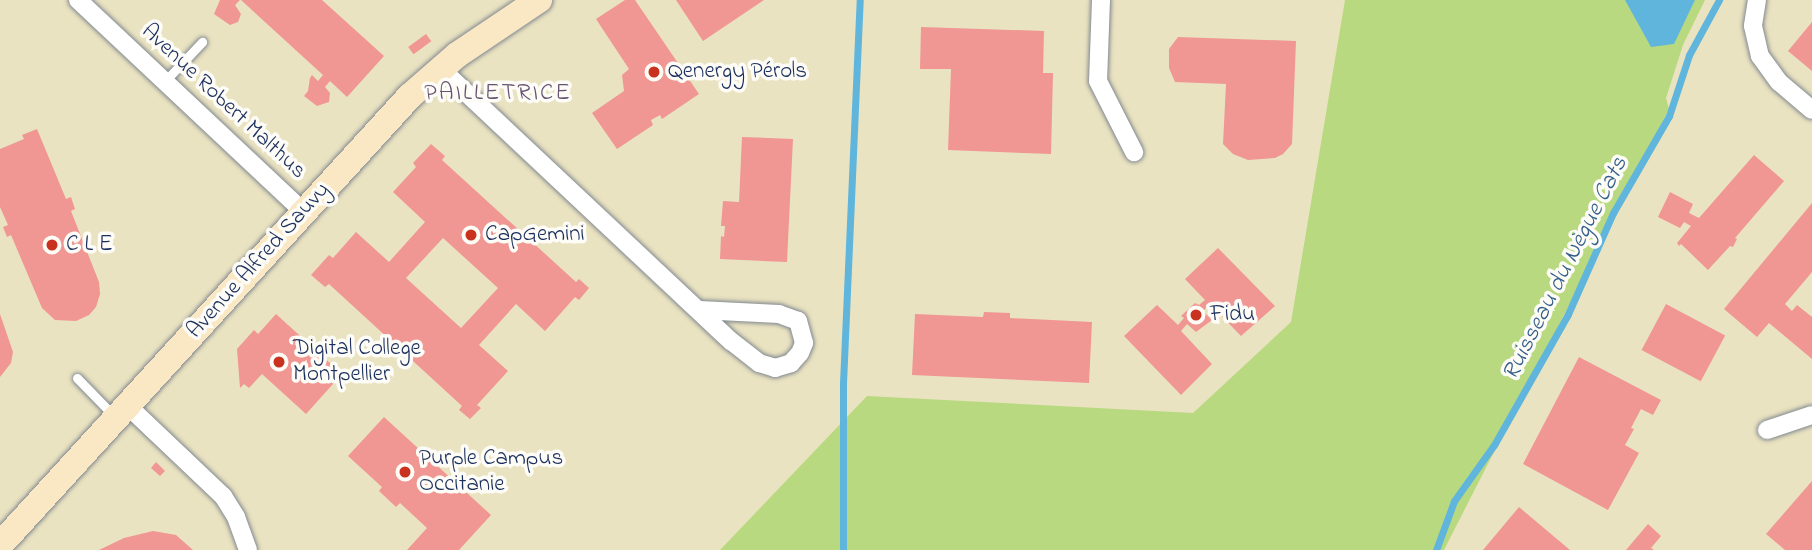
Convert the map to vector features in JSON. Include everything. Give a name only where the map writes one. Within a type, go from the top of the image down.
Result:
[{"type":"street","name":"Avenue Robert Malthus","points":[[78,0],[304,212]]},
{"type":"street","name":"Avenue Alfred Sauvy","points":[[0,548],[9,529],[122,412],[410,96],[441,69],[539,0]]},
{"type":"street","points":[[1101,0],[1097,81],[1135,152]]},
{"type":"street","points":[[1756,0],[1753,26],[1760,56],[1780,82],[1812,110]]},
{"type":"street","points":[[441,69],[699,310],[759,363],[775,368],[791,363],[804,343],[798,321],[779,314],[699,310]]},
{"type":"street","points":[[122,412],[223,496],[236,517],[248,550]]},
{"type":"street","points":[[1767,430],[1812,415]]},
{"type":"lane","points":[[165,81],[202,42]]},
{"type":"lane","points":[[77,378],[122,412]]},
{"type":"green space","points":[[1345,0],[1705,0],[1683,45],[1666,98],[1669,109],[1444,550],[720,550],[867,396],[1193,413],[1291,322]]},
{"type":"water","points":[[1625,0],[1695,0],[1674,44],[1651,47]]},
{"type":"building","points":[[220,0],[240,0],[235,5],[241,14],[238,22],[230,25],[214,14]]},
{"type":"building","points":[[241,0],[322,0],[384,56],[347,97],[330,81],[325,87],[330,93],[329,102],[317,106],[304,96],[312,75],[318,81],[323,75]]},
{"type":"building","name":"Qenergy Pérols","points":[[625,0],[635,0],[699,94],[662,119],[660,115],[651,120],[653,125],[617,149],[592,113],[624,91],[622,75],[629,69],[596,19]]},
{"type":"building","points":[[676,0],[764,0],[703,41]]},
{"type":"building","points":[[1812,22],[1812,71],[1788,51]]},
{"type":"building","points":[[921,27],[1044,31],[1043,73],[1053,73],[1051,154],[948,150],[951,69],[920,69]]},
{"type":"building","points":[[426,34],[431,41],[413,54],[408,47]]},
{"type":"building","points":[[1178,37],[1296,41],[1292,144],[1283,154],[1275,158],[1248,160],[1233,154],[1223,144],[1226,84],[1175,82],[1169,68],[1169,49]]},
{"type":"building","points":[[37,129],[66,199],[71,197],[75,209],[71,211],[99,282],[100,294],[96,307],[89,315],[76,321],[55,320],[42,308],[11,235],[7,237],[3,227],[8,225],[0,207],[0,149],[24,139],[22,135]]},
{"type":"building","points":[[742,137],[793,139],[787,262],[720,259],[721,236],[724,237],[725,226],[721,226],[723,201],[739,202]]},
{"type":"building","points":[[431,144],[445,156],[442,160],[576,282],[579,279],[589,288],[579,300],[575,297],[545,331],[516,304],[479,345],[508,371],[477,405],[481,408],[470,419],[459,410],[462,406],[329,284],[325,287],[311,275],[329,255],[333,258],[356,232],[389,262],[425,222],[393,192],[416,167],[413,163]],"holes":[[[443,238],[498,288],[461,328],[406,278]]]},
{"type":"building","points":[[1754,155],[1784,181],[1735,238],[1737,239],[1733,247],[1730,246],[1708,270],[1677,243],[1691,226],[1684,222],[1680,228],[1658,217],[1670,192],[1693,204],[1689,213],[1699,218]]},
{"type":"building","points":[[1812,203],[1812,272],[1785,304],[1792,311],[1797,305],[1812,317],[1812,359],[1769,323],[1757,337],[1724,309]]},
{"type":"building","points":[[1218,248],[1275,306],[1241,336],[1210,304],[1203,311],[1212,320],[1196,332],[1187,324],[1181,331],[1212,364],[1181,395],[1124,336],[1157,305],[1178,325],[1184,318],[1181,316],[1195,303],[1199,305],[1205,300],[1185,279]]},
{"type":"building","points":[[1666,304],[1725,335],[1701,381],[1642,350]]},
{"type":"building","points":[[984,312],[1010,313],[1010,318],[1092,322],[1089,383],[912,375],[915,314],[983,317]]},
{"type":"building","points":[[0,314],[13,352],[11,363],[0,377]]},
{"type":"building","points":[[276,314],[342,374],[306,414],[262,374],[249,388],[244,384],[240,388],[237,349],[254,330],[258,334]]},
{"type":"building","points":[[1579,357],[1661,400],[1653,415],[1641,409],[1631,428],[1634,429],[1625,445],[1639,453],[1608,510],[1523,464]]},
{"type":"building","name":"Purple Campus Occitanie","points":[[384,417],[491,515],[459,550],[407,550],[427,528],[400,503],[396,507],[379,491],[382,487],[348,456]]},
{"type":"building","points":[[156,462],[165,471],[160,476],[151,468]]},
{"type":"building","points":[[1812,481],[1812,550],[1785,550],[1766,534]]},
{"type":"building","points":[[1519,507],[1570,550],[1483,550]]},
{"type":"building","points":[[1648,524],[1661,536],[1651,548],[1654,550],[1626,550]]},
{"type":"building","points":[[153,531],[176,535],[193,550],[99,550],[124,538]]},
{"type":"waterway","points":[[843,550],[843,383],[860,0]]},
{"type":"waterway","name":"Ruisseau du Nègue Cats","points":[[1436,550],[1454,501],[1494,445],[1568,314],[1613,213],[1669,116],[1689,55],[1719,0]]},
{"type":"place","name":"Qenergy Pérols","points":[[654,72]]},
{"type":"place","name":"CapGemini","points":[[471,235]]},
{"type":"place","name":"C L E","points":[[52,245]]},
{"type":"place","name":"Fidu","points":[[1196,315]]},
{"type":"place","name":"Digital College Montpellier","points":[[279,362]]},
{"type":"place","name":"Purple Campus Occitanie","points":[[405,472]]},
{"type":"district","name":"PAILLETRICE","points":[[498,94]]}]
